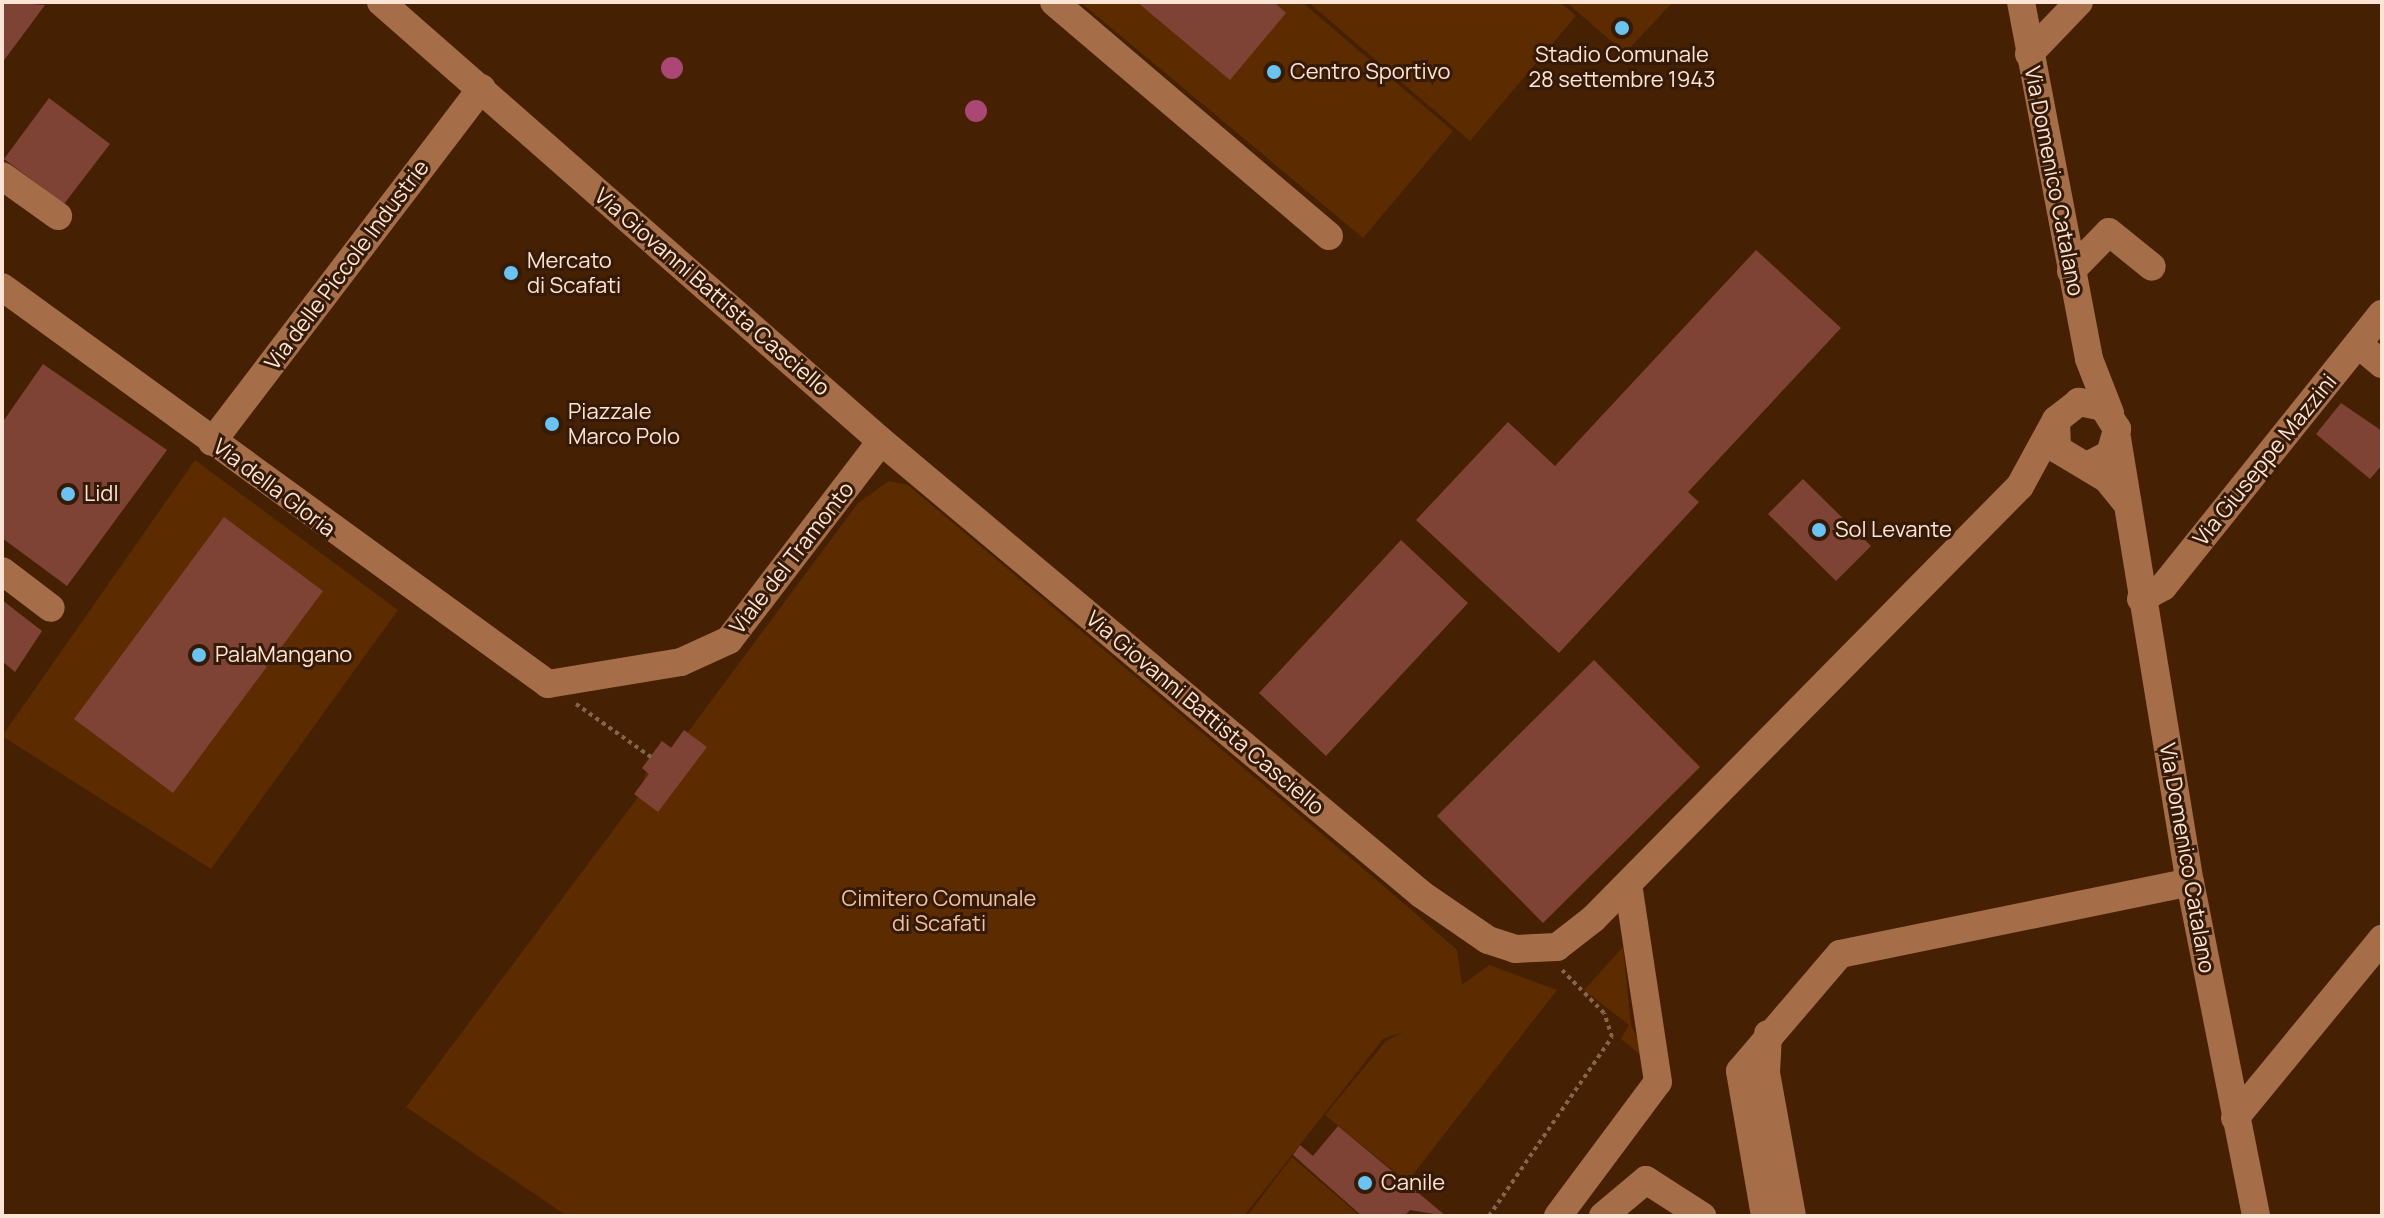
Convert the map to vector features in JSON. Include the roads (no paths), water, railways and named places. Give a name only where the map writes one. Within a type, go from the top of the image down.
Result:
[{"type":"street","name":"Via Giovanni Battista Casciello","points":[[381,2],[881,441],[1457,921],[1515,949],[1557,947],[1628,884]]},
{"type":"street","points":[[1054,2],[1329,236]]},
{"type":"street","name":"Via Domenico Catalano","points":[[2021,2],[2089,359],[2113,426],[2190,882],[2256,1216]]},
{"type":"street","points":[[2029,54],[2079,2]]},
{"type":"street","name":"Via delle Piccole Industrie","points":[[212,442],[482,88]]},
{"type":"street","points":[[2,176],[58,216]]},
{"type":"street","points":[[2071,271],[2109,232],[2152,267]]},
{"type":"street","name":"Via della Gloria","points":[[2,287],[548,684]]},
{"type":"street","name":"Via Giuseppe Mazzini","points":[[2141,599],[2163,587],[2382,314]]},
{"type":"street","points":[[2358,344],[2382,364]]},
{"type":"street","points":[[1558,1216],[1658,1082],[1628,884],[2020,486],[2089,359]]},
{"type":"street","points":[[2020,486],[2104,460],[2113,426],[2087,402],[2062,413]]},
{"type":"street","points":[[2062,413],[2057,449],[2124,500]]},
{"type":"street","name":"Viale del Tramonto","points":[[548,684],[681,662],[729,640],[881,441]]},
{"type":"street","points":[[2,571],[51,608]]},
{"type":"street","points":[[1765,1216],[1738,1086],[1746,1060],[1823,968],[1857,946],[2190,882]]},
{"type":"street","points":[[2235,1118],[2382,939]]},
{"type":"street","points":[[1768,1034],[1766,1073],[1792,1216]]},
{"type":"street","points":[[1603,1216],[1646,1180],[1702,1216]]},
{"type":"place","name":"Stadio Comunale 28 settembre 1943","points":[[1622,28]]},
{"type":"place","name":"Centro Sportivo","points":[[1274,72]]},
{"type":"place","name":"Mercato di Scafati","points":[[511,273]]},
{"type":"place","name":"Piazzale Marco Polo","points":[[552,424]]},
{"type":"place","name":"Lidl","points":[[68,494]]},
{"type":"place","name":"Sol Levante","points":[[1819,530]]},
{"type":"place","name":"PalaMangano","points":[[199,655]]},
{"type":"place","name":"Canile","points":[[1365,1183]]},
{"type":"park label","name":"Cimitero Comunale di Scafati","points":[[939,910]]}]
